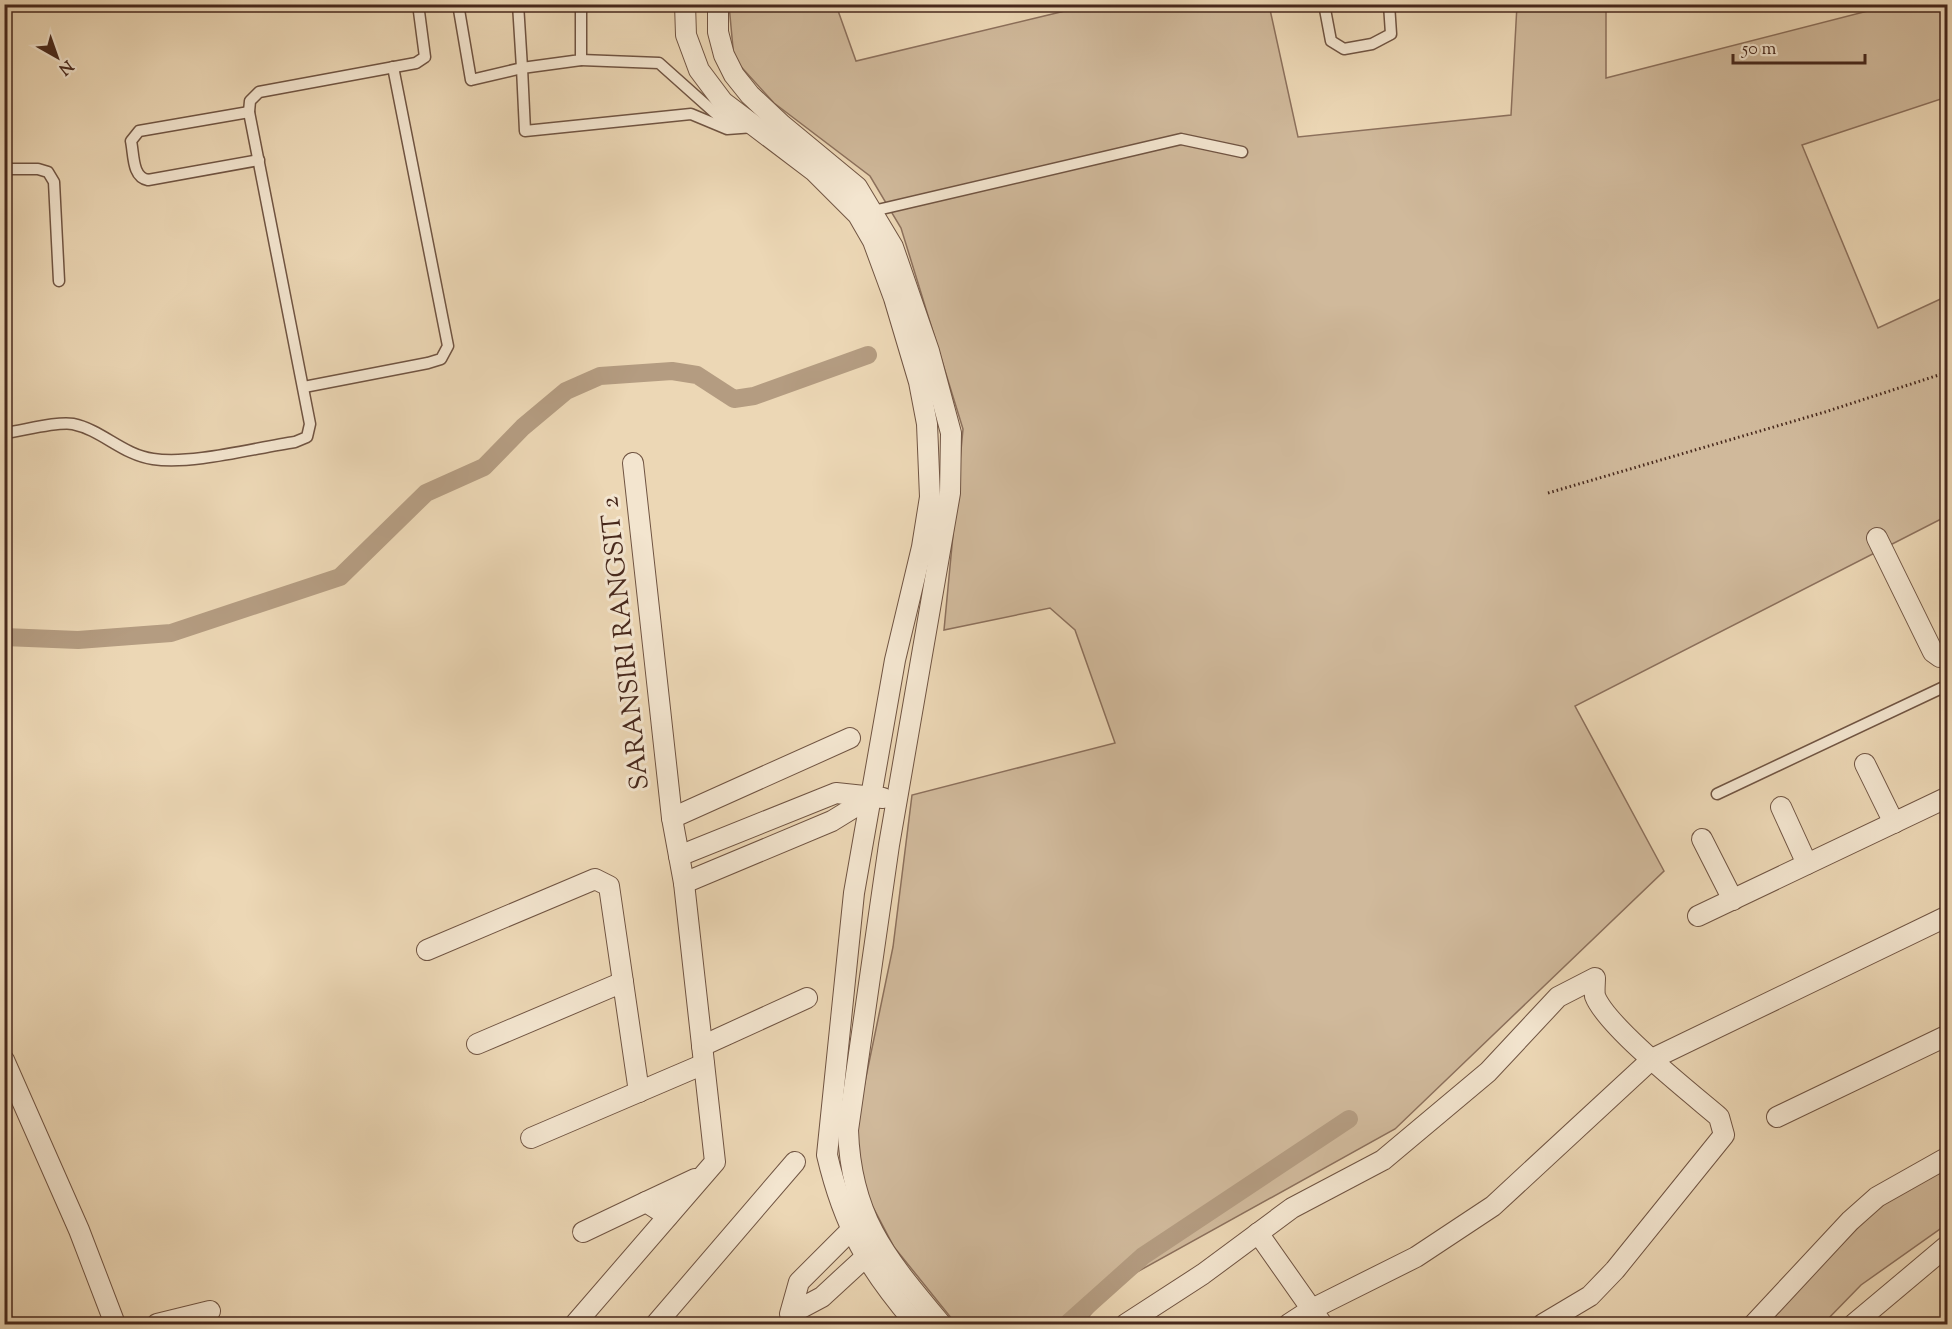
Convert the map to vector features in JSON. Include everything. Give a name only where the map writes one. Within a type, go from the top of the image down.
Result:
[{"type":"street","points":[[685,4],[686,34],[699,70],[723,102],[814,171],[858,215],[873,241],[894,298],[919,382],[927,424],[930,497],[922,548],[895,660],[854,893],[827,1155],[836,1195],[864,1257],[916,1324]]},
{"type":"street","points":[[718,4],[718,32],[724,55],[750,95],[857,187],[893,247],[929,351],[951,432],[950,493],[897,800],[848,1130],[849,1163],[854,1188],[879,1244],[894,1267],[941,1324]]},
{"type":"street","points":[[754,127],[768,112]]},
{"type":"street","name":"SARANSIRI RANGSIT 2","points":[[574,1324],[715,1162],[684,883],[672,818],[633,463]]},
{"type":"street","points":[[1877,538],[1933,652],[1940,657],[1947,657]]},
{"type":"street","points":[[895,660],[923,656]]},
{"type":"street","name":"SARANSIRI RANGSIT 2","points":[[672,818],[850,738]]},
{"type":"street","points":[[1865,764],[1894,823]]},
{"type":"street","points":[[679,856],[836,793],[897,800]]},
{"type":"street","points":[[684,883],[832,821],[871,797]]},
{"type":"street","points":[[1698,916],[1947,797]]},
{"type":"street","points":[[1782,807],[1807,864]]},
{"type":"street","points":[[1702,839],[1733,900]]},
{"type":"street","points":[[427,950],[595,879],[609,886],[639,1092]]},
{"type":"street","points":[[1289,1324],[1317,1317],[1416,1257],[1493,1206],[1652,1059],[1946,921]]},
{"type":"street","points":[[848,946],[874,948]]},
{"type":"street","points":[[1126,1324],[1203,1274],[1292,1208],[1383,1160],[1488,1072],[1558,997],[1595,978],[1595,995],[1601,1006],[1652,1059],[1719,1117],[1724,1135],[1615,1270],[1590,1296],[1544,1324]]},
{"type":"street","points":[[477,1044],[623,982]]},
{"type":"street","points":[[531,1138],[639,1092],[807,998]]},
{"type":"street","points":[[1777,1118],[1947,1035]]},
{"type":"street","points":[[4,1060],[79,1230],[115,1324]]},
{"type":"street","points":[[1754,1324],[1850,1221],[1877,1197],[1947,1157]]},
{"type":"street","points":[[656,1324],[795,1162]]},
{"type":"street","points":[[583,1232],[702,1175]]},
{"type":"street","points":[[646,1202],[668,1216]]},
{"type":"street","points":[[786,1319],[799,1282],[866,1216]]},
{"type":"street","points":[[1258,1233],[1317,1317]]},
{"type":"street","points":[[786,1319],[822,1297],[879,1244]]},
{"type":"street","points":[[1862,1322],[1947,1245]]},
{"type":"street","points":[[157,1324],[210,1311]]},
{"type":"lane","points":[[4,433],[72,423],[95,432],[134,454],[153,459],[178,460],[295,442],[307,437],[310,424],[304,387],[249,112],[250,101],[259,92],[416,63],[424,57],[418,4]]},
{"type":"lane","points":[[459,4],[471,80],[522,68],[581,60],[659,63],[724,121],[754,127]]},
{"type":"lane","points":[[518,4],[525,131],[690,114],[727,129],[754,127]]},
{"type":"lane","points":[[581,4],[581,60]]},
{"type":"lane","points":[[1324,4],[1331,41],[1344,49],[1372,44],[1391,34],[1389,4]]},
{"type":"lane","points":[[304,387],[428,363],[441,359],[448,346],[393,67]]},
{"type":"lane","points":[[249,112],[139,131],[131,141],[137,173],[141,179],[148,180],[259,160]]},
{"type":"lane","points":[[873,211],[1181,139],[1242,152]]},
{"type":"lane","points":[[4,169],[38,169],[48,172],[54,182],[59,280]]},
{"type":"lane","points":[[1717,794],[1947,685]]},
{"type":"path","points":[[1548,493],[1825,412],[1947,372]]},
{"type":"shaded area","points":[[729,5],[836,5],[856,61],[1073,9],[1077,5],[1269,5],[1298,137],[1511,115],[1517,5],[1606,5],[1606,78],[1891,5],[1947,5],[1947,97],[1802,145],[1878,328],[1947,296],[1947,516],[1575,706],[1664,871],[1395,1129],[1119,1282],[1082,1324],[956,1324],[894,1247],[863,1188],[855,1130],[893,947],[912,795],[1115,743],[1075,630],[1050,608],[944,630],[963,429],[901,228],[870,176],[774,103],[734,59]]},
{"type":"shaded area","points":[[1947,1165],[1947,1224],[1861,1285],[1823,1324],[1763,1324],[1888,1197]]},
{"type":"waterway","points":[[4,637],[78,640],[171,633],[340,577],[426,493],[484,467],[523,427],[566,391],[600,376],[672,371],[697,375],[734,399],[754,396],[868,355]]},
{"type":"waterway","points":[[1067,1324],[1143,1256],[1349,1119]]}]
